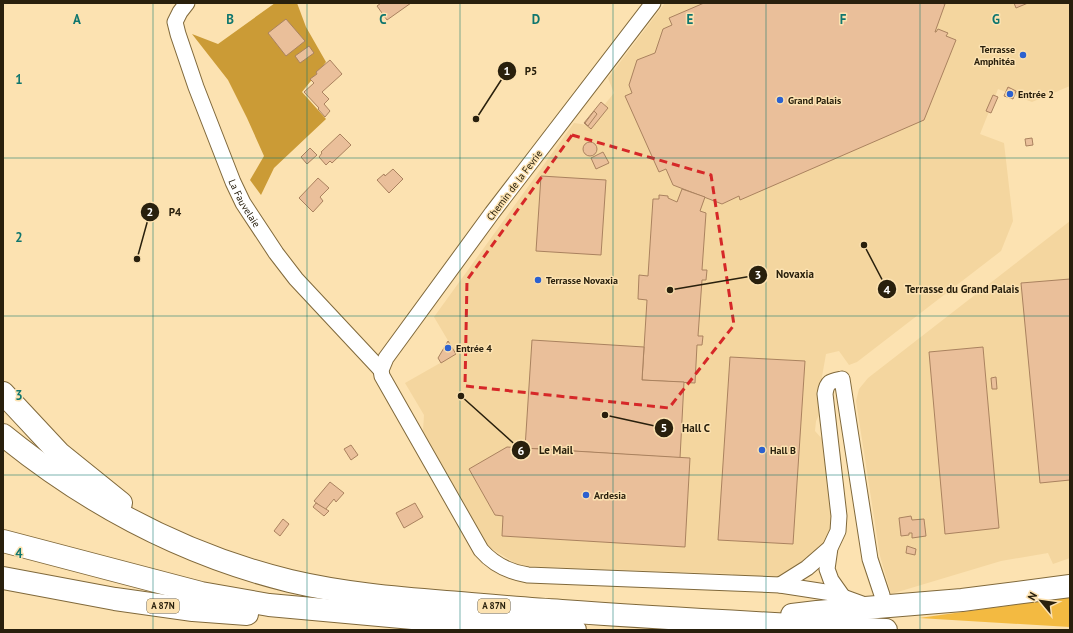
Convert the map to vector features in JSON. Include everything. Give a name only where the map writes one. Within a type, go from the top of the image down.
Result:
[{"type":"highway","points":[[3,392],[59,453],[161,535]]},
{"type":"highway","name":"A 87N","points":[[3,435],[33,460],[91,498],[161,535],[210,556],[239,566],[293,581],[334,589],[419,600],[548,610],[886,630]]},
{"type":"highway","points":[[3,542],[201,592],[269,605],[324,611]]},
{"type":"highway","name":"A 87N","points":[[3,578],[115,599],[193,610],[305,618],[324,611],[478,624],[575,630]]},
{"type":"highway","points":[[739,622],[817,612],[877,602],[962,600],[1064,585]]},
{"type":"street","name":"La Fauvelaie","points":[[187,3],[180,12],[176,22],[178,34],[196,87],[233,182],[243,203],[276,253],[296,279],[381,370],[385,381],[481,550],[488,558],[501,567],[516,573],[528,575],[780,585],[816,590],[843,597],[877,602]]},
{"type":"street","name":"Chemin de la Fevrie","points":[[381,370],[386,358],[488,220],[653,3]]},
{"type":"street","points":[[843,597],[828,575],[827,564],[830,548],[838,531],[839,516],[825,394],[827,385],[831,381],[842,379],[877,602]]},
{"type":"street","points":[[780,585],[807,568],[830,548]]},
{"type":"highlighted area","points":[[572,135],[711,175],[734,325],[669,408],[465,386],[467,280]]},
{"type":"shaded area","points":[[275,3],[297,3],[306,27],[326,62],[302,92],[326,119],[274,168],[261,195],[250,180],[264,156],[228,80],[192,34],[218,44]]},
{"type":"shaded area","points":[[665,3],[1070,3],[1070,86],[1032,102],[998,89],[980,134],[1004,143],[1013,221],[1001,251],[857,362],[849,365],[839,351],[826,354],[818,399],[820,413],[816,421],[815,431],[823,440],[832,514],[832,527],[830,533],[818,551],[779,579],[733,577],[733,574],[520,566],[489,547],[423,431],[424,415],[405,383],[456,354],[434,317],[574,123],[588,125],[614,93],[608,78]]},
{"type":"shaded area","points":[[1070,221],[1070,558],[1053,564],[1048,553],[1001,561],[891,594],[880,556],[856,401],[859,389],[868,378]]},
{"type":"shaded area","points":[[1070,597],[1070,627],[919,618]]},
{"type":"building","points":[[381,3],[411,3],[387,20],[377,6]]},
{"type":"building","name":"Grand Palais","points":[[704,3],[941,3],[945,4],[935,32],[938,29],[948,33],[946,36],[956,40],[924,120],[740,200],[739,196],[722,204],[673,185],[666,169],[659,172],[625,96],[632,93],[629,85],[637,60],[655,53],[663,29],[672,25],[669,18]]},
{"type":"building","points":[[1014,3],[1028,3],[1016,8]]},
{"type":"building","points":[[286,19],[305,41],[286,56],[268,33]]},
{"type":"building","points":[[309,46],[314,53],[300,63],[295,56]]},
{"type":"building","points":[[330,60],[342,74],[322,92],[329,99],[324,104],[330,111],[325,117],[304,92],[314,83],[310,79]]},
{"type":"building","name":"Entrée 2","points":[[1008,87],[1016,91],[1013,99],[1004,96]]},
{"type":"building","points":[[993,95],[998,97],[991,113],[986,111]]},
{"type":"building","points":[[601,102],[608,108],[591,129],[584,123]]},
{"type":"building","points":[[594,111],[597,114],[588,126],[585,123]]},
{"type":"building","points":[[340,134],[351,145],[332,163],[330,161],[326,165],[319,157],[322,153],[321,152]]},
{"type":"building","points":[[1032,138],[1033,145],[1026,146],[1025,139]]},
{"type":"building","points":[[590,142],[595,144],[597,149],[595,154],[590,156],[585,154],[583,149],[585,144]]},
{"type":"building","points":[[310,148],[317,155],[307,164],[301,157]]},
{"type":"building","points":[[603,152],[609,163],[596,169],[591,158]]},
{"type":"building","points":[[393,169],[403,179],[389,193],[377,180],[384,174],[385,176]]},
{"type":"building","points":[[541,176],[606,180],[601,255],[536,251]]},
{"type":"building","points":[[318,178],[329,188],[320,197],[323,201],[313,212],[299,198]]},
{"type":"building","points":[[682,189],[705,197],[700,211],[706,213],[702,270],[707,270],[706,280],[702,280],[698,336],[703,336],[702,345],[697,345],[695,383],[642,380],[647,300],[638,299],[639,275],[648,276],[653,199],[659,199],[659,195],[668,196],[668,198],[677,202]]},
{"type":"building","points":[[1070,279],[1070,480],[1040,483],[1021,283]]},
{"type":"building","points":[[532,340],[644,347],[642,380],[684,382],[680,458],[525,448]]},
{"type":"building","name":"Entrée 4","points":[[448,341],[456,354],[441,363],[438,358]]},
{"type":"building","points":[[983,347],[999,528],[945,534],[929,352]]},
{"type":"building","name":"Hall B","points":[[730,357],[805,361],[793,544],[718,540]]},
{"type":"building","points":[[996,377],[997,389],[992,389],[991,378]]},
{"type":"building","points":[[351,445],[358,455],[351,460],[344,449]]},
{"type":"building","name":"Ardesia","points":[[507,447],[690,458],[685,547],[502,536],[503,516],[495,515],[469,469]]},
{"type":"building","points":[[330,482],[344,493],[336,502],[334,499],[325,510],[314,501]]},
{"type":"building","points":[[316,503],[329,511],[324,516],[313,507]]},
{"type":"building","points":[[415,503],[423,517],[404,528],[396,513]]},
{"type":"building","points":[[911,516],[912,520],[924,519],[926,536],[912,538],[912,533],[909,533],[909,535],[901,536],[899,518]]},
{"type":"building","points":[[283,519],[289,524],[280,536],[274,531]]},
{"type":"building","points":[[907,546],[916,549],[915,555],[906,553]]},
{"type":"place","name":"Terrasse Amphitéa","points":[[1023,55]]},
{"type":"place","name":"Entrée 2","points":[[1010,94]]},
{"type":"place","name":"Grand Palais","points":[[780,100]]},
{"type":"place","name":"P5","points":[[476,119]]},
{"type":"place","name":"Terrasse du Grand Palais","points":[[864,245]]},
{"type":"place","name":"P4","points":[[137,259]]},
{"type":"place","name":"Terrasse Novaxia","points":[[538,280]]},
{"type":"place","name":"Novaxia","points":[[670,290]]},
{"type":"place","name":"Entrée 4","points":[[448,348]]},
{"type":"place","name":"Le Mail","points":[[461,396]]},
{"type":"place","name":"Hall C","points":[[605,415]]},
{"type":"place","name":"Hall B","points":[[762,450]]},
{"type":"place","name":"Ardesia","points":[[586,495]]}]
